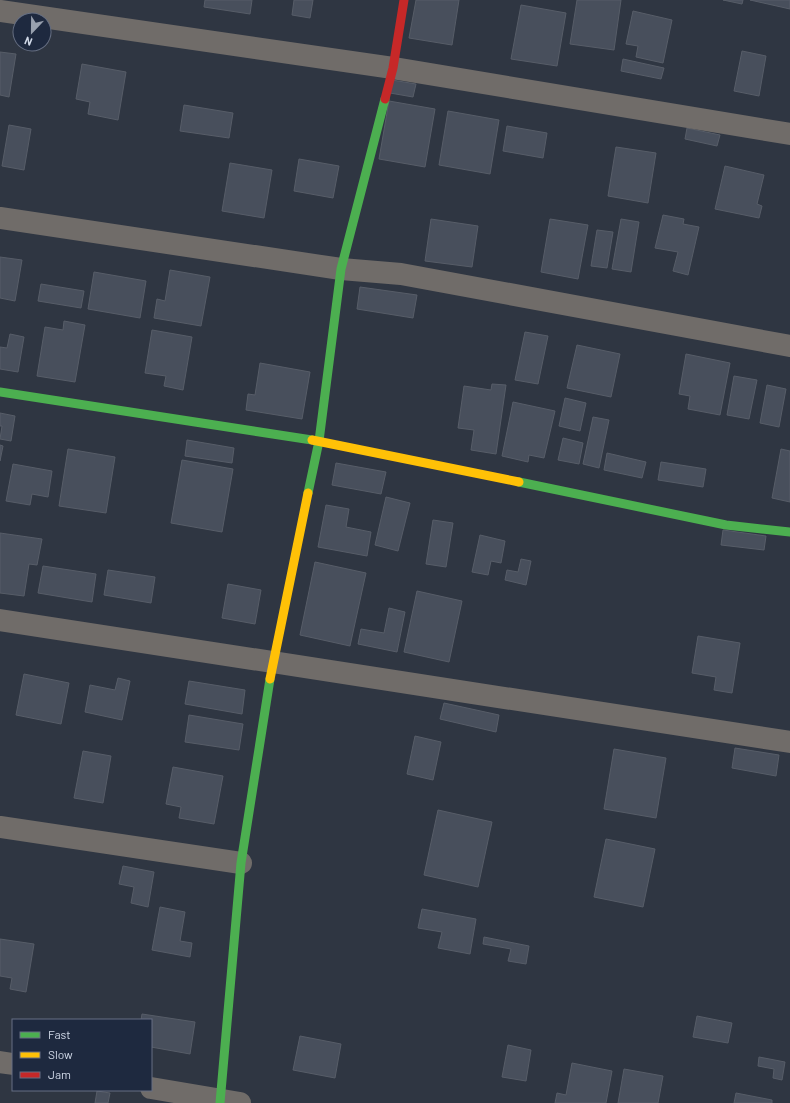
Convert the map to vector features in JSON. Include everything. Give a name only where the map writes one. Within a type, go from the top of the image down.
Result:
[{"type":"street","points":[[152,1088],[227,1102],[241,863],[273,663],[319,441],[342,269],[393,68],[404,0]]},
{"type":"street","points":[[0,11],[393,68],[790,134]]},
{"type":"street","points":[[0,218],[342,269],[401,274],[790,346]]},
{"type":"street","points":[[0,392],[319,441],[726,525],[790,532]]},
{"type":"street","points":[[0,620],[790,742]]},
{"type":"street","points":[[0,827],[241,863]]},
{"type":"street","points":[[0,1062],[12,1064]]},
{"type":"building","points":[[205,0],[252,0],[250,14],[204,7]]},
{"type":"building","points":[[294,0],[313,0],[310,18],[292,15]]},
{"type":"building","points":[[416,0],[459,0],[452,45],[409,38]]},
{"type":"building","points":[[577,0],[621,0],[614,50],[570,44]]},
{"type":"building","points":[[723,0],[743,0],[742,4]]},
{"type":"building","points":[[750,0],[790,0],[790,9]]},
{"type":"building","points":[[521,5],[566,13],[557,66],[511,59]]},
{"type":"building","points":[[633,11],[672,20],[663,63],[636,57],[638,46],[626,44]]},
{"type":"building","points":[[742,51],[766,56],[759,96],[734,91]]},
{"type":"building","points":[[0,52],[16,54],[9,97],[0,95]]},
{"type":"building","points":[[623,59],[664,68],[661,79],[621,71]]},
{"type":"building","points":[[82,64],[126,72],[118,120],[88,114],[90,102],[76,99]]},
{"type":"building","points":[[392,80],[416,84],[413,97],[390,93]]},
{"type":"building","points":[[389,101],[435,109],[425,167],[379,159]]},
{"type":"building","points":[[184,105],[233,113],[229,138],[180,131]]},
{"type":"building","points":[[448,111],[499,120],[490,174],[439,165]]},
{"type":"building","points":[[9,125],[31,129],[24,170],[2,166]]},
{"type":"building","points":[[507,126],[547,133],[543,158],[503,151]]},
{"type":"building","points":[[687,128],[720,135],[717,146],[685,139]]},
{"type":"building","points":[[616,147],[656,153],[648,203],[608,196]]},
{"type":"building","points":[[299,159],[339,166],[333,198],[294,191]]},
{"type":"building","points":[[230,163],[272,170],[264,218],[222,211]]},
{"type":"building","points":[[725,166],[764,175],[757,204],[762,206],[759,218],[715,209]]},
{"type":"building","points":[[663,215],[684,219],[683,224],[699,227],[688,275],[673,271],[678,252],[655,248]]},
{"type":"building","points":[[431,219],[478,226],[472,267],[425,261]]},
{"type":"building","points":[[550,219],[588,225],[578,279],[541,272]]},
{"type":"building","points":[[621,219],[639,222],[631,272],[612,269]]},
{"type":"building","points":[[597,230],[613,232],[607,268],[591,266]]},
{"type":"building","points":[[0,257],[22,260],[15,301],[0,298]]},
{"type":"building","points":[[170,270],[210,277],[201,326],[154,318],[157,299],[165,301]]},
{"type":"building","points":[[94,272],[146,281],[140,318],[88,309]]},
{"type":"building","points":[[41,284],[84,291],[81,308],[38,301]]},
{"type":"building","points":[[360,287],[417,295],[413,318],[357,309]]},
{"type":"building","points":[[64,321],[85,325],[75,382],[37,376],[45,327],[63,330]]},
{"type":"building","points":[[152,330],[192,337],[183,390],[164,386],[166,376],[145,373]]},
{"type":"building","points":[[525,332],[548,336],[538,384],[515,380]]},
{"type":"building","points":[[10,334],[24,337],[18,372],[0,369],[0,347],[7,348]]},
{"type":"building","points":[[577,345],[620,354],[611,397],[567,388]]},
{"type":"building","points":[[686,354],[730,363],[720,415],[688,409],[690,396],[679,394]]},
{"type":"building","points":[[260,363],[310,372],[302,419],[246,410],[248,394],[255,395]]},
{"type":"building","points":[[734,376],[757,380],[749,419],[727,415]]},
{"type":"building","points":[[492,384],[506,385],[496,454],[471,450],[474,430],[458,428],[464,386],[491,390]]},
{"type":"building","points":[[767,385],[786,389],[779,427],[760,423]]},
{"type":"building","points":[[565,398],[586,403],[580,431],[559,426]]},
{"type":"building","points":[[513,402],[555,411],[544,458],[529,455],[528,462],[502,456]]},
{"type":"building","points":[[0,413],[15,416],[11,441],[0,439],[2,426],[0,426]]},
{"type":"building","points":[[593,417],[609,420],[599,468],[583,464]]},
{"type":"building","points":[[563,438],[583,443],[579,464],[558,460]]},
{"type":"building","points":[[187,440],[234,448],[232,463],[185,456]]},
{"type":"building","points":[[0,445],[3,446],[0,461]]},
{"type":"building","points":[[68,449],[115,457],[106,513],[59,506]]},
{"type":"building","points":[[781,449],[790,451],[790,502],[772,498]]},
{"type":"building","points":[[607,453],[646,462],[642,478],[604,470]]},
{"type":"building","points":[[182,460],[233,469],[222,532],[171,523]]},
{"type":"building","points":[[661,462],[706,469],[703,487],[658,480]]},
{"type":"building","points":[[336,463],[386,472],[381,494],[332,485]]},
{"type":"building","points":[[13,464],[52,471],[48,497],[32,494],[30,505],[6,501]]},
{"type":"building","points":[[386,497],[410,503],[398,551],[375,545]]},
{"type":"building","points":[[326,505],[349,509],[346,527],[371,532],[367,556],[318,547]]},
{"type":"building","points":[[433,520],[453,523],[446,567],[426,564]]},
{"type":"building","points":[[723,530],[766,536],[764,550],[721,545]]},
{"type":"building","points":[[0,533],[42,539],[37,565],[29,564],[24,596],[0,593]]},
{"type":"building","points":[[480,535],[505,541],[501,563],[491,561],[488,575],[472,572]]},
{"type":"building","points":[[521,559],[531,561],[526,585],[505,580],[507,570],[518,572]]},
{"type":"building","points":[[315,562],[366,573],[350,646],[300,635]]},
{"type":"building","points":[[43,566],[96,574],[92,602],[38,593]]},
{"type":"building","points":[[108,570],[155,577],[151,603],[104,595]]},
{"type":"building","points":[[228,584],[261,590],[255,624],[222,618]]},
{"type":"building","points":[[417,591],[462,601],[449,662],[404,652]]},
{"type":"building","points":[[389,608],[405,612],[397,652],[358,644],[361,629],[384,633]]},
{"type":"building","points":[[698,636],[740,643],[732,693],[714,690],[716,677],[692,673]]},
{"type":"building","points":[[24,674],[69,683],[61,724],[16,715]]},
{"type":"building","points":[[118,678],[130,681],[122,720],[85,712],[90,685],[115,690]]},
{"type":"building","points":[[189,681],[245,690],[242,714],[185,704]]},
{"type":"building","points":[[444,703],[499,715],[496,732],[440,719]]},
{"type":"building","points":[[189,715],[243,724],[239,750],[185,742]]},
{"type":"building","points":[[415,736],[441,742],[433,780],[407,774]]},
{"type":"building","points":[[735,748],[779,755],[776,776],[732,768]]},
{"type":"building","points":[[614,749],[666,758],[656,818],[604,809]]},
{"type":"building","points":[[83,751],[111,756],[103,803],[74,798]]},
{"type":"building","points":[[173,767],[223,776],[214,824],[179,818],[181,807],[166,804]]},
{"type":"building","points":[[438,810],[492,822],[478,887],[424,875]]},
{"type":"building","points":[[606,839],[655,849],[643,907],[594,897]]},
{"type":"building","points":[[123,866],[154,872],[148,907],[131,903],[134,887],[119,884]]},
{"type":"building","points":[[160,907],[185,912],[180,941],[192,943],[190,957],[152,950]]},
{"type":"building","points":[[422,909],[476,919],[470,954],[438,948],[442,932],[418,928]]},
{"type":"building","points":[[484,937],[529,946],[526,964],[508,961],[511,949],[483,944]]},
{"type":"building","points":[[0,939],[34,944],[26,992],[10,989],[12,978],[0,976]]},
{"type":"building","points":[[142,1014],[195,1022],[190,1054],[152,1047],[152,1019],[141,1019]]},
{"type":"building","points":[[697,1016],[732,1023],[728,1043],[693,1037]]},
{"type":"building","points":[[300,1036],[341,1044],[335,1078],[293,1070]]},
{"type":"building","points":[[508,1045],[531,1050],[526,1081],[502,1077]]},
{"type":"building","points":[[759,1057],[785,1062],[782,1080],[773,1078],[774,1069],[758,1066]]},
{"type":"building","points":[[572,1063],[612,1071],[606,1103],[555,1103],[557,1093],[566,1095]]},
{"type":"building","points":[[624,1069],[663,1076],[658,1103],[618,1103]]},
{"type":"building","points":[[97,1091],[110,1093],[108,1103],[95,1103]]},
{"type":"building","points":[[736,1093],[772,1100],[772,1103],[734,1103]]},
{"type":"traffic: fast","points":[[308,493],[319,441],[341,269],[385,99]]},
{"type":"traffic: fast","points":[[0,392],[312,440]]},
{"type":"traffic: fast","points":[[519,482],[726,525],[790,532]]},
{"type":"traffic: fast","points":[[220,1103],[241,863],[270,679]]},
{"type":"traffic: slow","points":[[312,440],[519,482]]},
{"type":"traffic: slow","points":[[270,679],[308,493]]},
{"type":"traffic: jam","points":[[385,99],[393,68],[404,0]]}]
